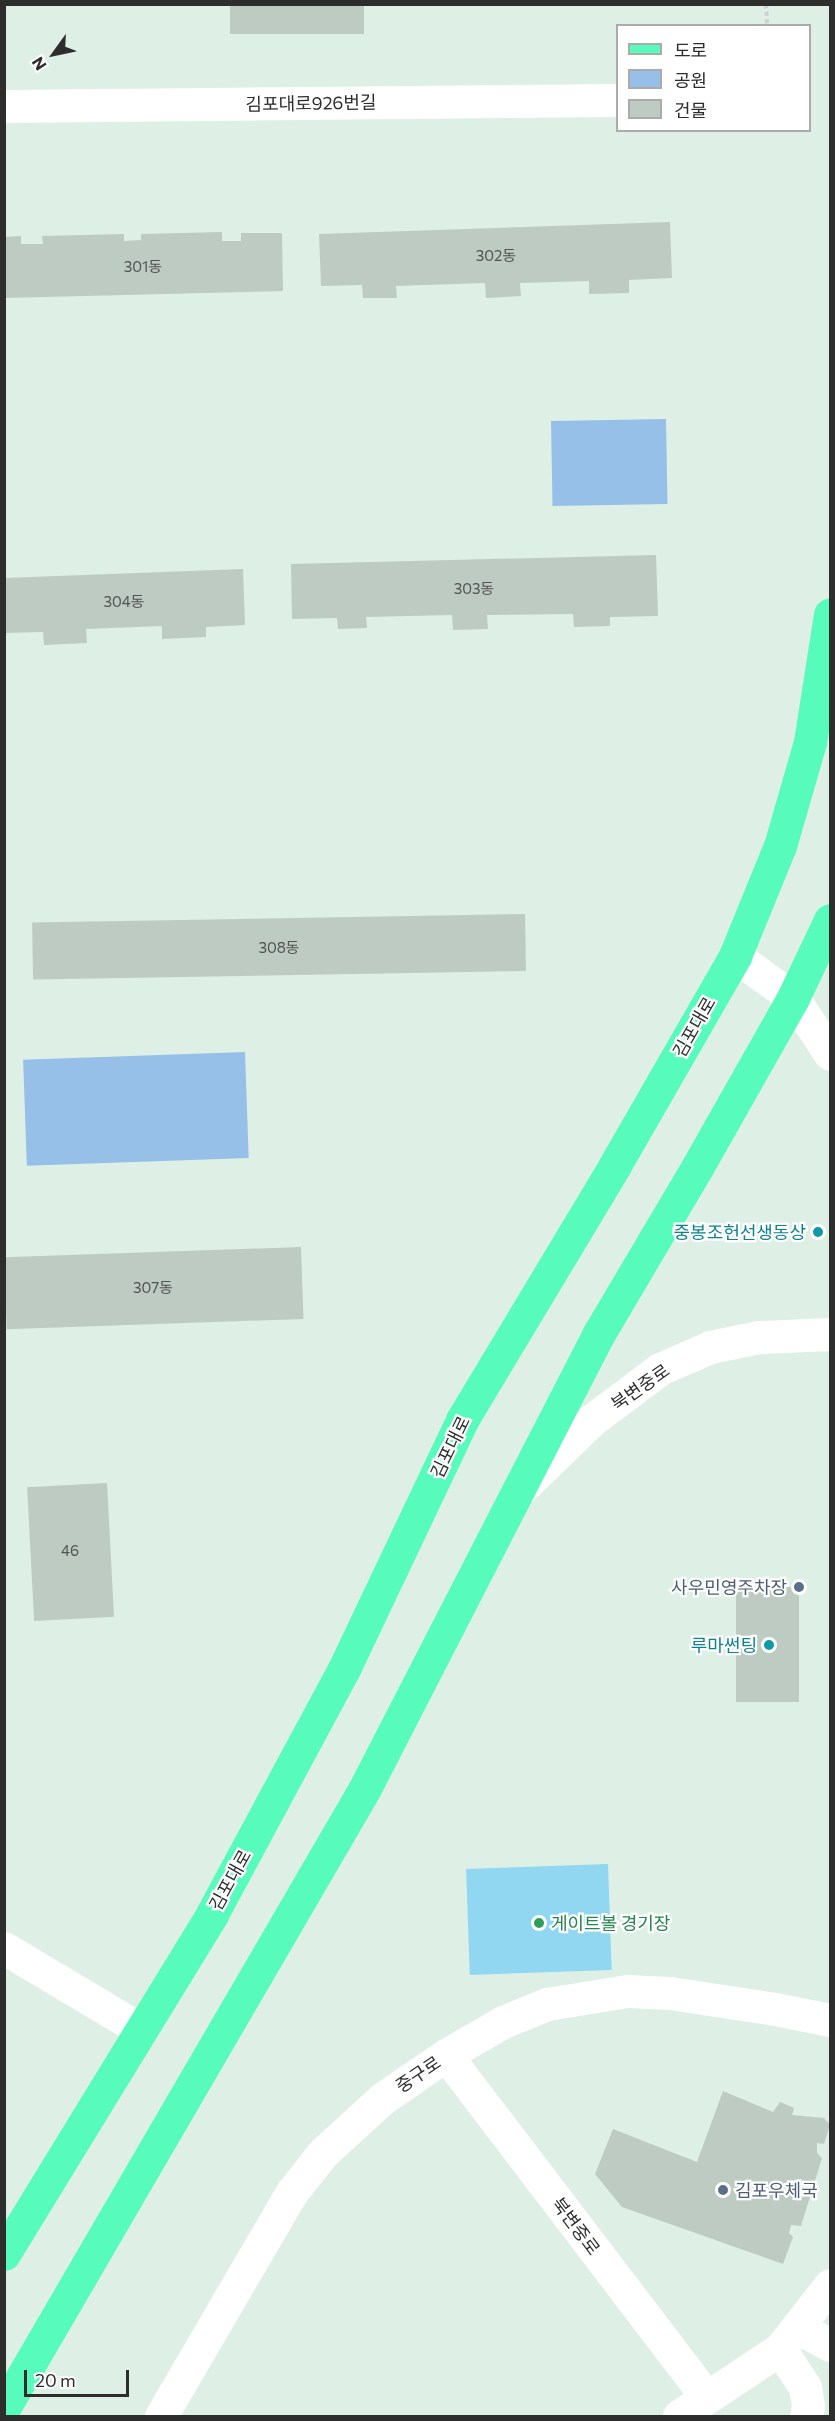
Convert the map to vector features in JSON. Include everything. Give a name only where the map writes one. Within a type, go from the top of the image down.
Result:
[{"type":"main road","name":"김포대로","points":[[4,2254],[212,1914],[343,1671],[462,1420],[615,1165],[735,956],[780,846],[810,742],[831,615]]},
{"type":"main road","points":[[4,2408],[364,1790],[598,1335],[698,1166],[793,998],[831,920]]},
{"type":"street","name":"김포대로926번길","points":[[4,106],[616,100]]},
{"type":"street","points":[[735,956],[793,998],[831,1054]]},
{"type":"street","name":"북변중로","points":[[514,1496],[592,1420],[660,1369],[710,1347],[759,1337],[831,1334]]},
{"type":"street","points":[[4,1948],[140,2029]]},
{"type":"street","name":"중구로","points":[[161,2416],[292,2192],[323,2153],[383,2098],[446,2055],[503,2022],[547,2004],[627,1991],[670,1993],[831,2020]]},
{"type":"street","name":"북변중로","points":[[446,2055],[706,2397]]},
{"type":"street","points":[[679,2416],[790,2338],[831,2285]]},
{"type":"street","points":[[790,2338],[831,2345]]},
{"type":"street","points":[[790,2338],[805,2386],[808,2406],[806,2416]]},
{"type":"path","points":[[766,4],[767,24]]},
{"type":"green space","points":[[666,419],[667,504],[553,506],[551,421]]},
{"type":"green space","points":[[245,1052],[249,1158],[27,1166],[23,1060]]},
{"type":"shaded area","name":"게이트볼 경기장","points":[[608,1864],[612,1970],[470,1975],[466,1869]]},
{"type":"building","points":[[230,4],[364,4],[364,34],[230,34]]},
{"type":"building","points":[[670,222],[672,278],[629,280],[629,293],[589,294],[589,281],[520,283],[521,296],[486,298],[485,283],[396,286],[397,298],[363,298],[362,285],[321,286],[319,234]]},
{"type":"building","points":[[222,232],[222,241],[241,241],[241,233],[282,233],[283,291],[4,298],[4,237],[21,236],[21,244],[43,244],[42,236],[124,234],[124,241],[141,240],[141,234]]},
{"type":"building","points":[[656,555],[658,616],[610,617],[610,626],[574,627],[573,614],[487,615],[488,629],[453,630],[452,615],[366,617],[367,628],[338,629],[337,618],[292,619],[291,564]]},
{"type":"building","points":[[243,569],[245,625],[206,627],[206,637],[162,639],[162,626],[86,629],[87,643],[44,645],[43,632],[4,633],[4,578]]},
{"type":"building","points":[[525,914],[526,971],[33,980],[32,923]]},
{"type":"building","points":[[301,1247],[304,1319],[7,1329],[4,1257]]},
{"type":"building","points":[[107,1483],[114,1617],[34,1621],[27,1487]]},
{"type":"building","name":"루마썬팅","points":[[736,1587],[799,1587],[799,1702],[736,1702]]},
{"type":"building","points":[[723,2091],[773,2112],[780,2102],[794,2108],[792,2115],[824,2118],[830,2125],[824,2144],[817,2143],[817,2153],[822,2158],[801,2226],[791,2225],[789,2233],[793,2237],[783,2264],[622,2207],[595,2174],[613,2129],[697,2162]]},
{"type":"place","name":"중봉조헌선생동상","points":[[818,1232]]},
{"type":"place","name":"사우민영주차장","points":[[799,1587]]},
{"type":"place","name":"루마썬팅","points":[[769,1645]]},
{"type":"place","name":"게이트볼 경기장","points":[[539,1923]]},
{"type":"place","name":"김포우체국","points":[[723,2190]]}]
